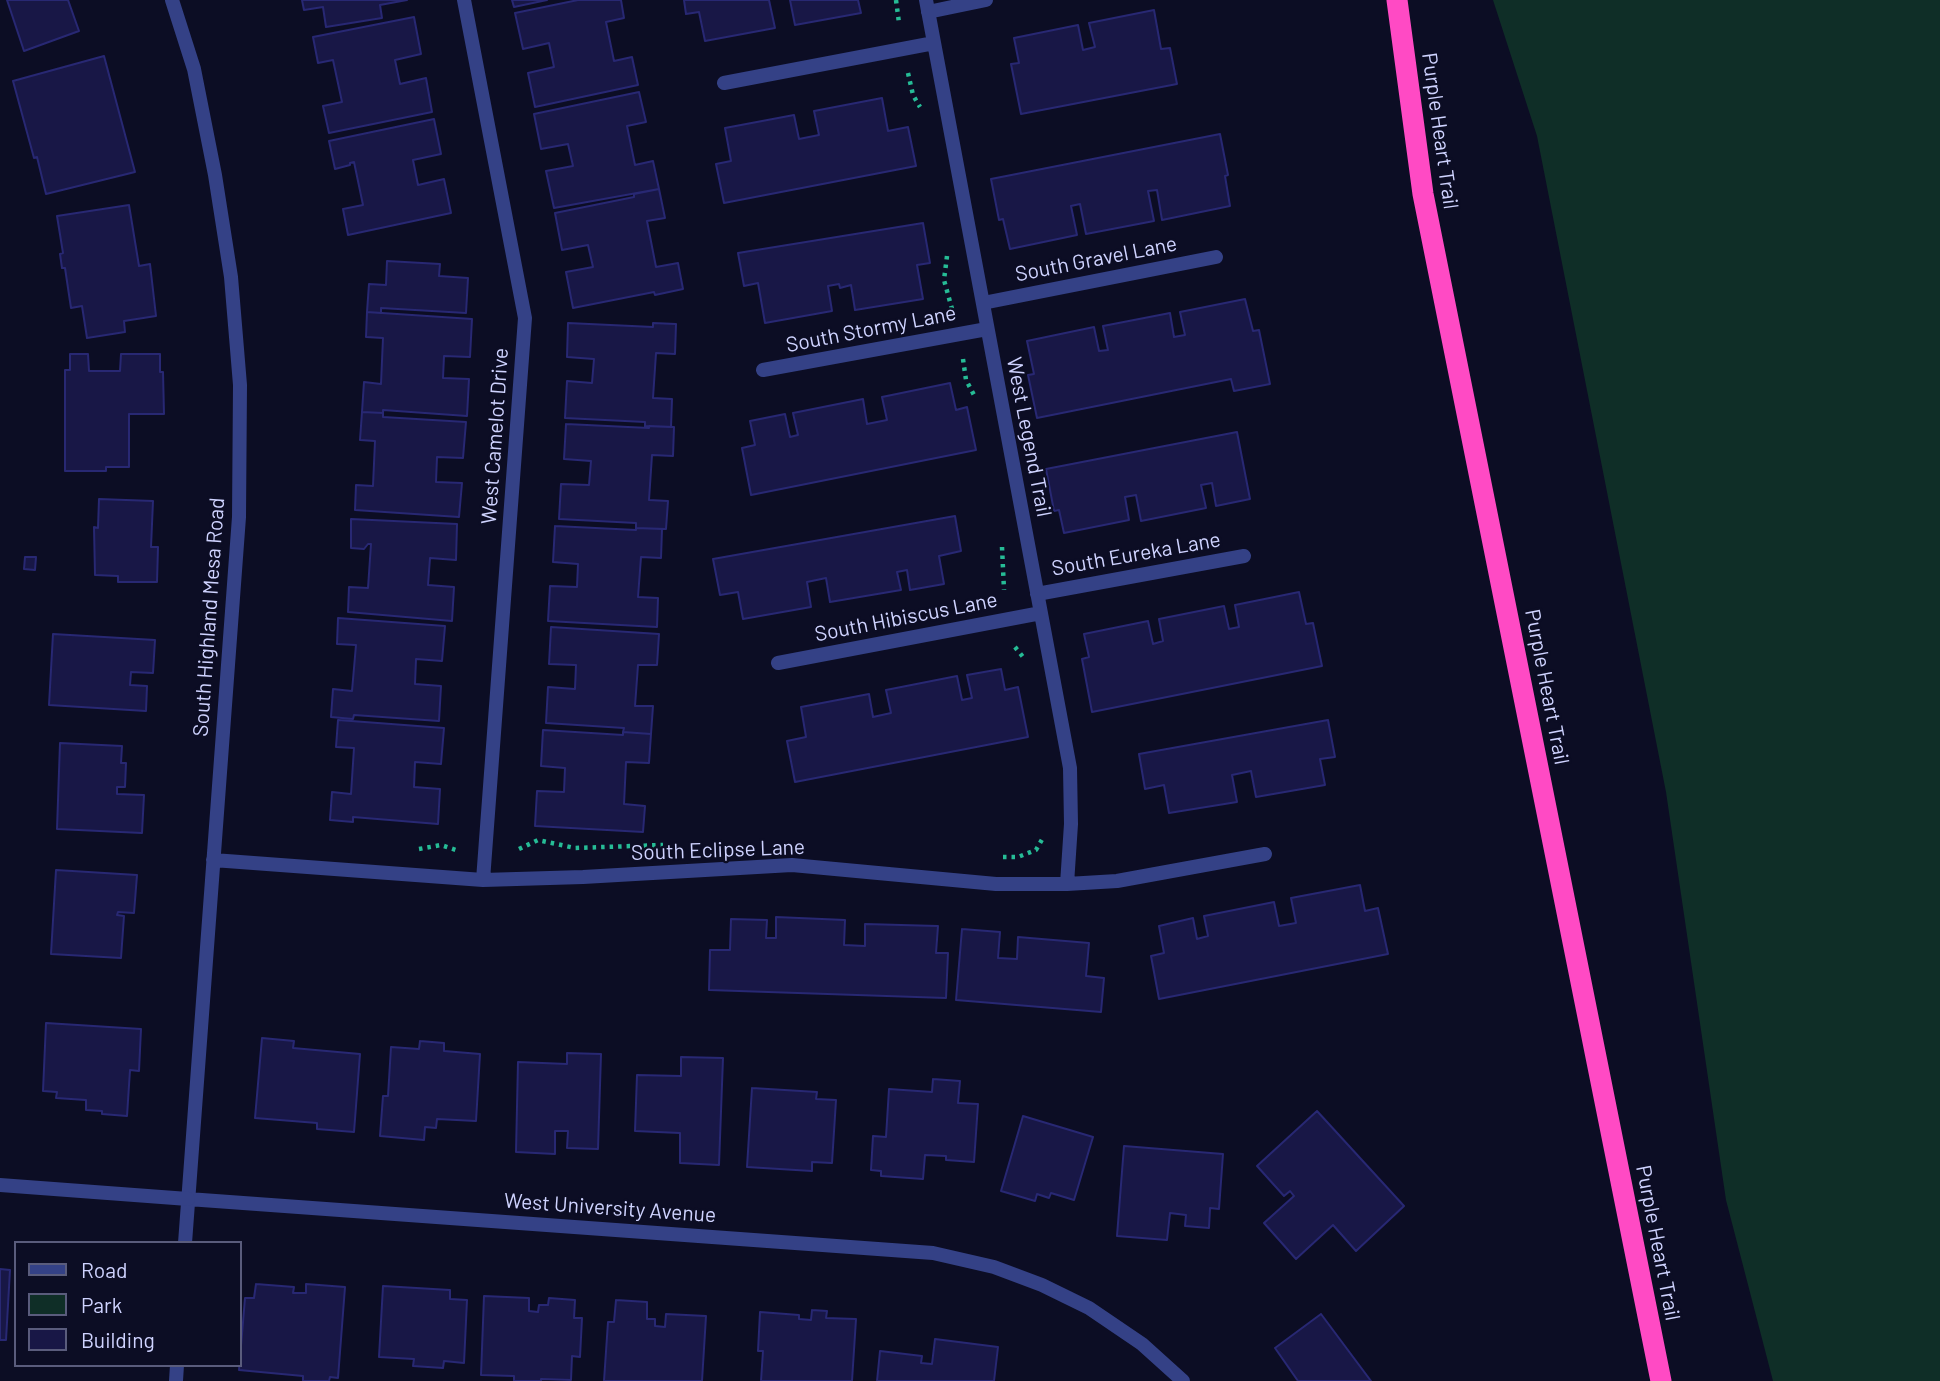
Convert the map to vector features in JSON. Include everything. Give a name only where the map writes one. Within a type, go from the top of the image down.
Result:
[{"type":"highway","name":"Purple Heart Trail","points":[[1397,0],[1423,194],[1661,1381]]},
{"type":"street","name":"South Highland Mesa Road","points":[[172,0],[194,69],[215,175],[231,277],[240,385],[239,517],[185,1241]]},
{"type":"street","name":"West Camelot Drive","points":[[464,0],[525,318],[483,880]]},
{"type":"street","points":[[927,6],[986,0]]},
{"type":"street","name":"West Legend Trail","points":[[927,6],[1070,768],[1068,884]]},
{"type":"street","points":[[724,83],[934,43]]},
{"type":"street","name":"South Gravel Lane","points":[[983,303],[1216,257]]},
{"type":"street","name":"South Stormy Lane","points":[[764,370],[987,328]]},
{"type":"street","name":"South Eureka Lane","points":[[1037,594],[1244,556]]},
{"type":"street","name":"South Hibiscus Lane","points":[[778,663],[1041,613]]},
{"type":"street","name":"South Eclipse Lane","points":[[213,860],[483,880],[792,865],[996,884],[1068,884],[1117,881],[1265,854]]},
{"type":"street","name":"West University Avenue","points":[[0,1185],[933,1253],[994,1267],[1042,1285],[1089,1308],[1142,1344],[1183,1381]]},
{"type":"path","points":[[896,0],[900,23]]},
{"type":"path","points":[[1015,647],[1027,663]]},
{"type":"path","points":[[997,857],[1018,857],[1036,850],[1046,833]]},
{"type":"path","points":[[519,849],[538,840],[575,848],[674,845]]},
{"type":"green space","points":[[1493,0],[1940,0],[1940,1381],[1773,1381],[1726,1200],[1666,792],[1537,136]]},
{"type":"building","points":[[7,0],[68,0],[79,31],[24,51]]},
{"type":"building","points":[[302,0],[407,0],[380,5],[382,18],[326,27],[323,7],[304,10]]},
{"type":"building","points":[[512,0],[547,0],[514,7]]},
{"type":"building","points":[[578,0],[621,0],[624,18],[606,22],[614,61],[632,57],[638,85],[535,107],[528,73],[554,67],[549,43],[523,49],[515,13]]},
{"type":"building","points":[[684,0],[769,0],[775,28],[705,41],[699,12],[686,14]]},
{"type":"building","points":[[790,0],[858,0],[861,13],[795,25]]},
{"type":"building","points":[[1154,10],[1161,49],[1170,48],[1177,84],[1021,114],[1011,64],[1019,63],[1014,38],[1078,25],[1083,50],[1095,47],[1089,23]]},
{"type":"building","points":[[414,17],[421,54],[395,60],[400,84],[426,78],[432,112],[329,133],[323,106],[342,102],[333,60],[318,63],[313,37]]},
{"type":"building","points":[[104,56],[135,172],[46,194],[13,81]]},
{"type":"building","points":[[639,92],[646,122],[627,126],[635,165],[653,161],[659,189],[554,208],[546,171],[573,166],[568,144],[541,149],[534,114]]},
{"type":"building","points":[[882,98],[888,131],[908,127],[916,166],[724,203],[716,164],[731,161],[725,128],[794,115],[799,139],[819,135],[814,111]]},
{"type":"building","points":[[434,119],[441,154],[413,160],[418,185],[444,179],[451,213],[348,235],[343,209],[363,205],[354,162],[335,169],[329,141]]},
{"type":"building","points":[[1220,134],[1228,175],[1225,176],[1230,206],[1162,220],[1157,190],[1148,191],[1154,221],[1086,234],[1080,204],[1071,206],[1077,235],[1010,249],[1003,219],[999,220],[991,179]]},
{"type":"building","points":[[659,189],[665,218],[647,221],[656,267],[678,263],[683,289],[573,308],[566,272],[593,267],[588,245],[562,250],[555,213],[634,197],[634,194]]},
{"type":"building","points":[[129,205],[139,266],[150,264],[156,316],[124,321],[125,332],[87,338],[82,306],[71,308],[65,268],[62,268],[60,254],[63,253],[57,216]]},
{"type":"building","points":[[923,223],[930,263],[917,265],[923,299],[855,310],[851,285],[840,288],[839,284],[828,286],[832,311],[765,323],[758,283],[744,286],[738,253]]},
{"type":"building","points":[[387,261],[440,264],[439,276],[468,278],[466,313],[381,308],[381,313],[367,312],[369,284],[386,285]]},
{"type":"building","points":[[1245,299],[1253,331],[1259,330],[1270,384],[1234,391],[1231,379],[1037,418],[1028,375],[1034,374],[1027,341],[1094,327],[1099,351],[1108,350],[1103,326],[1170,313],[1174,337],[1185,335],[1180,312]]},
{"type":"building","points":[[367,312],[472,319],[470,357],[444,356],[443,378],[469,379],[467,416],[383,410],[383,413],[362,412],[364,382],[381,384],[383,338],[366,337]]},
{"type":"building","points":[[568,323],[653,327],[653,323],[676,324],[675,354],[656,353],[653,398],[672,399],[671,427],[645,426],[645,422],[565,418],[567,381],[592,383],[594,359],[567,357]]},
{"type":"building","points":[[70,354],[88,354],[89,371],[120,371],[121,354],[160,354],[164,414],[129,414],[129,467],[106,467],[106,471],[65,471],[65,370],[70,370]]},
{"type":"building","points":[[950,383],[956,410],[967,407],[976,450],[751,495],[742,448],[755,445],[750,421],[785,414],[790,437],[798,435],[793,413],[863,399],[867,424],[887,420],[882,397]]},
{"type":"building","points":[[362,412],[383,413],[383,417],[466,422],[463,458],[437,457],[436,482],[462,483],[459,517],[355,510],[356,485],[373,486],[375,441],[360,440]]},
{"type":"building","points":[[566,424],[674,427],[673,456],[652,455],[649,500],[668,501],[666,529],[636,528],[636,523],[559,519],[561,484],[589,485],[591,461],[564,459]]},
{"type":"building","points":[[1237,432],[1250,499],[1216,506],[1212,483],[1201,485],[1206,508],[1141,521],[1136,495],[1125,497],[1129,520],[1064,533],[1059,510],[1054,511],[1046,469]]},
{"type":"building","points":[[99,499],[153,501],[151,547],[158,547],[157,582],[118,582],[118,576],[95,575],[94,527],[98,528]]},
{"type":"building","points":[[955,516],[961,551],[939,556],[944,584],[910,590],[907,570],[897,572],[901,590],[830,602],[826,578],[807,582],[811,607],[743,619],[738,592],[720,595],[713,559]]},
{"type":"building","points":[[351,519],[457,524],[456,560],[430,558],[428,585],[454,587],[452,621],[348,612],[349,587],[368,588],[371,544],[364,549],[351,548]]},
{"type":"building","points":[[555,526],[662,529],[661,558],[641,557],[638,597],[658,598],[657,627],[548,621],[550,586],[577,587],[578,564],[553,562]]},
{"type":"building","points":[[25,557],[36,557],[35,570],[24,569]]},
{"type":"building","points":[[1299,592],[1306,624],[1313,623],[1322,666],[1092,712],[1082,659],[1089,657],[1084,634],[1148,621],[1153,644],[1163,641],[1159,619],[1224,606],[1229,629],[1239,627],[1235,605]]},
{"type":"building","points":[[338,618],[445,626],[442,661],[416,659],[415,684],[441,686],[439,721],[354,715],[353,719],[331,717],[333,689],[352,691],[356,645],[337,644]]},
{"type":"building","points":[[551,627],[659,634],[657,665],[638,665],[635,706],[653,706],[651,734],[623,732],[624,728],[546,723],[548,687],[575,689],[576,665],[549,664]]},
{"type":"building","points":[[53,634],[155,640],[153,673],[131,672],[130,685],[147,686],[146,711],[49,705]]},
{"type":"building","points":[[1001,669],[1005,690],[1018,687],[1028,737],[795,782],[787,741],[806,737],[801,707],[869,694],[873,717],[891,713],[886,690],[957,676],[962,700],[972,698],[967,675]]},
{"type":"building","points":[[338,720],[444,728],[441,764],[415,762],[414,787],[440,789],[438,824],[353,817],[353,822],[330,820],[332,792],[351,794],[354,748],[336,747]]},
{"type":"building","points":[[1328,720],[1335,757],[1320,759],[1325,785],[1256,797],[1251,771],[1232,775],[1237,802],[1169,813],[1164,785],[1145,789],[1139,754]]},
{"type":"building","points":[[543,730],[651,734],[649,763],[626,762],[624,804],[645,806],[643,832],[535,826],[537,791],[564,792],[565,768],[541,766]]},
{"type":"building","points":[[60,743],[122,746],[121,763],[126,763],[125,787],[117,787],[117,794],[144,795],[142,833],[57,829]]},
{"type":"building","points":[[56,870],[137,875],[134,913],[118,912],[117,915],[124,916],[121,958],[51,954]]},
{"type":"building","points":[[1360,885],[1365,911],[1378,908],[1388,954],[1159,999],[1151,956],[1164,953],[1159,926],[1193,918],[1197,939],[1208,936],[1204,916],[1274,902],[1279,926],[1296,923],[1291,898]]},
{"type":"building","points":[[776,917],[845,920],[844,945],[865,946],[865,924],[938,926],[936,953],[948,953],[946,998],[709,990],[710,950],[730,950],[731,919],[767,920],[766,938],[776,938]]},
{"type":"building","points":[[962,929],[1000,932],[998,958],[1017,959],[1018,937],[1089,943],[1086,976],[1104,978],[1101,1012],[956,1000]]},
{"type":"building","points":[[46,1023],[141,1029],[139,1071],[130,1070],[127,1116],[86,1110],[86,1100],[56,1098],[57,1092],[43,1091]]},
{"type":"building","points":[[262,1038],[294,1041],[293,1048],[360,1054],[354,1132],[317,1129],[317,1123],[255,1118]]},
{"type":"building","points":[[420,1041],[444,1043],[444,1051],[480,1054],[476,1121],[437,1119],[436,1128],[425,1127],[424,1140],[380,1136],[383,1096],[388,1096],[391,1047],[419,1049]]},
{"type":"building","points":[[567,1053],[601,1054],[598,1149],[567,1148],[568,1131],[555,1131],[555,1154],[516,1152],[518,1062],[567,1064]]},
{"type":"building","points":[[681,1057],[723,1058],[719,1165],[680,1163],[680,1133],[635,1131],[637,1075],[681,1076]]},
{"type":"building","points":[[933,1079],[960,1081],[958,1103],[978,1104],[974,1162],[925,1155],[923,1179],[881,1176],[881,1171],[871,1170],[873,1136],[886,1137],[889,1089],[932,1092]]},
{"type":"building","points":[[752,1088],[817,1092],[816,1099],[836,1100],[832,1163],[812,1162],[812,1171],[747,1167]]},
{"type":"building","points":[[1317,1111],[1404,1206],[1356,1251],[1333,1225],[1296,1259],[1264,1223],[1294,1196],[1290,1191],[1284,1196],[1257,1166]]},
{"type":"building","points":[[1023,1116],[1093,1137],[1074,1200],[1051,1193],[1049,1198],[1037,1194],[1035,1201],[1001,1191]]},
{"type":"building","points":[[1124,1146],[1223,1154],[1219,1209],[1210,1208],[1209,1228],[1185,1226],[1186,1215],[1170,1213],[1167,1240],[1117,1236]]},
{"type":"building","points":[[0,1269],[10,1270],[6,1340],[0,1340]]},
{"type":"building","points":[[256,1284],[294,1287],[293,1293],[306,1293],[306,1284],[345,1287],[338,1378],[330,1377],[329,1381],[303,1381],[303,1376],[239,1370],[242,1367],[245,1298],[254,1298]]},
{"type":"building","points":[[383,1286],[450,1290],[450,1299],[467,1300],[464,1363],[444,1361],[443,1368],[413,1366],[414,1359],[379,1357]]},
{"type":"building","points":[[484,1296],[529,1298],[529,1311],[538,1312],[539,1305],[548,1305],[549,1298],[575,1300],[574,1318],[582,1318],[580,1357],[572,1356],[571,1380],[514,1381],[514,1376],[481,1375]]},
{"type":"building","points":[[616,1300],[647,1302],[647,1319],[655,1319],[655,1326],[665,1327],[666,1314],[706,1316],[702,1381],[604,1381],[608,1322],[614,1322]]},
{"type":"building","points":[[812,1310],[827,1311],[826,1318],[856,1319],[852,1381],[761,1381],[763,1351],[758,1351],[760,1312],[799,1315],[799,1319],[811,1320]]},
{"type":"building","points":[[1321,1314],[1371,1381],[1298,1381],[1275,1348]]},
{"type":"building","points":[[935,1339],[998,1347],[994,1381],[877,1381],[880,1351],[922,1356],[921,1363],[932,1364]]}]
